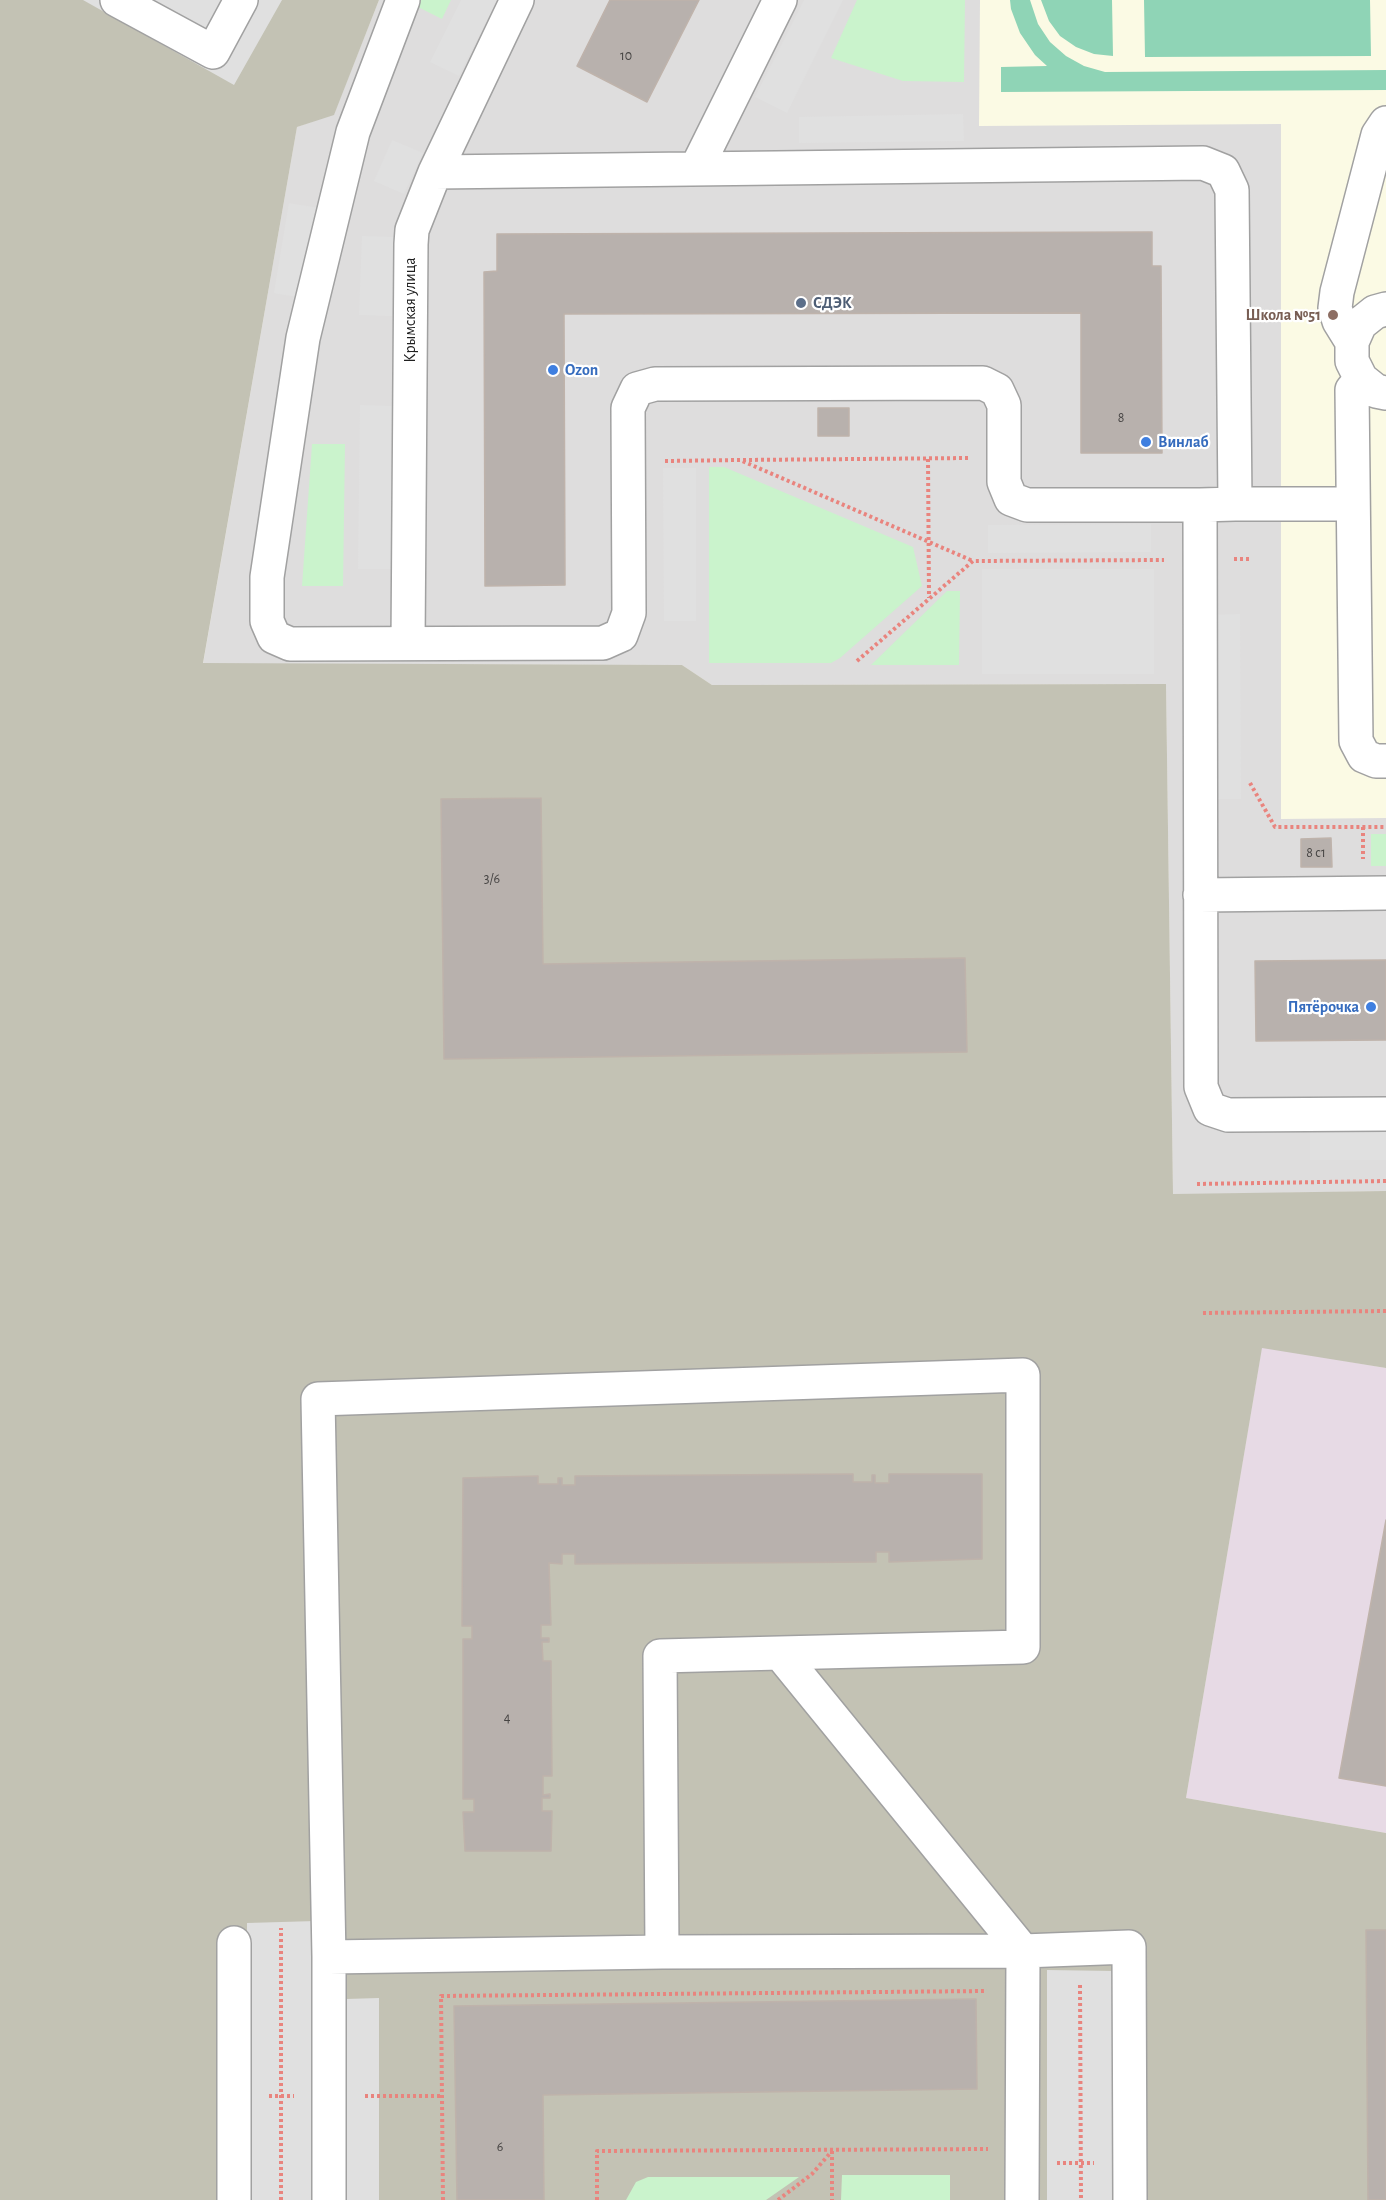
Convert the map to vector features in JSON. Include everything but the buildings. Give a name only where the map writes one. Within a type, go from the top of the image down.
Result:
[{"type":"street","points":[[127,2],[213,52],[241,0]]},
{"type":"street","points":[[403,0],[353,132],[303,338],[267,577],[267,621],[274,637],[290,644],[603,643],[621,635],[629,613],[628,408],[637,389],[655,384],[983,383],[997,390],[1005,405],[1005,482],[1011,499],[1027,506],[1353,504]]},
{"type":"street","name":"Крымская улица","points":[[408,643],[411,244],[417,216],[435,172],[517,0]]},
{"type":"street","points":[[696,169],[780,0]]},
{"type":"street","points":[[1352,342],[1339,321],[1335,308],[1337,292],[1378,135],[1386,123]]},
{"type":"street","points":[[435,172],[1203,163],[1223,171],[1232,190],[1235,504]]},
{"type":"street","points":[[1386,309],[1375,312],[1360,324],[1352,342],[1352,361],[1373,386],[1352,390],[1356,741],[1364,756],[1376,761],[1386,761]]},
{"type":"street","points":[[1200,505],[1201,1087],[1210,1109],[1228,1115],[1386,1114]]},
{"type":"street","points":[[1200,895],[1386,893]]},
{"type":"street","points":[[329,2200],[329,1957],[318,1399],[1023,1375],[1023,1647],[660,1656],[662,1952]]},
{"type":"street","points":[[780,1653],[1023,1951],[1022,2200]]},
{"type":"street","points":[[234,1943],[234,2200]]},
{"type":"street","points":[[329,1957],[662,1952],[1023,1951],[1129,1947],[1130,2200]]},
{"type":"path","points":[[928,458],[929,599]]},
{"type":"path","points":[[628,461],[1005,458]]},
{"type":"path","points":[[740,460],[973,561],[1249,559]]},
{"type":"path","points":[[857,661],[973,561]]},
{"type":"path","points":[[1251,783],[1275,827],[1386,827]]},
{"type":"path","points":[[1197,1184],[1386,1181]]},
{"type":"path","points":[[1203,1313],[1386,1311]]},
{"type":"path","points":[[281,1928],[281,2200]]},
{"type":"path","points":[[1079,1950],[1081,2200]]},
{"type":"path","points":[[442,2200],[441,1996],[989,1990],[989,2002]]},
{"type":"path","points":[[989,2138],[989,2159]]},
{"type":"path","points":[[597,2200],[597,2151],[989,2149]]},
{"type":"path","points":[[1022,2149],[1042,2163],[1130,2162]]},
{"type":"path","points":[[778,2200],[812,2174],[832,2151]]},
{"type":"path","points":[[832,2151],[832,2200]]},
{"type":"shaded area","points":[[0,0],[379,0],[334,115],[297,127],[203,663],[682,665],[712,685],[1166,684],[1173,1194],[1386,1191],[1386,1368],[1262,1348],[1186,1798],[1386,1833],[1386,2200],[0,2200]]},
{"type":"shaded area","points":[[83,0],[282,0],[234,85]]},
{"type":"shaded area","points":[[379,0],[1386,0],[1386,1191],[1173,1195],[1166,684],[712,685],[682,665],[203,664],[297,127],[334,114]]},
{"type":"shaded area","points":[[461,0],[497,0],[459,76],[430,62]]},
{"type":"shaded area","points":[[804,0],[843,0],[787,113],[755,97]]},
{"type":"shaded area","name":"Школа №51","points":[[980,0],[1386,0],[1386,818],[1281,819],[1281,124],[979,126]]},
{"type":"shaded area","points":[[963,114],[964,141],[799,143],[799,117]]},
{"type":"shaded area","points":[[392,140],[423,153],[404,194],[374,181]]},
{"type":"shaded area","points":[[289,203],[318,208],[303,298],[274,293]]},
{"type":"shaded area","points":[[362,236],[394,237],[392,316],[359,315]]},
{"type":"shaded area","points":[[360,405],[392,406],[391,569],[358,569]]},
{"type":"shaded area","points":[[663,468],[696,468],[696,621],[664,621]]},
{"type":"shaded area","points":[[1151,524],[1151,552],[988,553],[988,525]]},
{"type":"shaded area","points":[[982,569],[1154,569],[1154,674],[982,674]]},
{"type":"shaded area","points":[[1240,614],[1241,799],[1208,799],[1208,615]]},
{"type":"shaded area","points":[[1310,1129],[1386,1129],[1386,1160],[1310,1160]]},
{"type":"shaded area","points":[[1262,1347],[1386,1368],[1386,1833],[1186,1798]]},
{"type":"shaded area","points":[[316,1921],[314,2000],[379,1998],[379,2200],[246,2200],[247,1923]]},
{"type":"shaded area","points":[[1047,1970],[1115,1971],[1116,2200],[1047,2200]]},
{"type":"green space","points":[[421,0],[451,0],[442,19],[418,7]]},
{"type":"green space","points":[[857,0],[965,0],[964,82],[903,81],[831,58]]},
{"type":"green space","points":[[1010,0],[1030,0],[1038,24],[1050,42],[1066,56],[1084,66],[1105,72],[1386,70],[1386,90],[1001,92],[1001,67],[1047,66],[1035,55],[1020,33]]},
{"type":"green space","points":[[1041,0],[1112,0],[1113,56],[1094,54],[1076,47],[1060,36],[1049,21]]},
{"type":"green space","points":[[1144,0],[1370,0],[1371,56],[1145,57]]},
{"type":"green space","points":[[312,444],[345,444],[343,586],[302,586]]},
{"type":"green space","points":[[709,467],[724,467],[913,547],[922,586],[840,658],[831,663],[709,663]]},
{"type":"green space","points":[[947,591],[960,591],[959,665],[871,665]]},
{"type":"green space","points":[[1371,834],[1386,834],[1386,866],[1371,866]]},
{"type":"green space","points":[[842,2175],[950,2175],[950,2200],[841,2200]]},
{"type":"green space","points":[[648,2177],[799,2177],[766,2200],[626,2200],[636,2182]]},
{"type":"place","name":"СДЭК","points":[[801,303]]},
{"type":"place","name":"Школа №51","points":[[1333,315]]},
{"type":"place","name":"Ozon","points":[[553,370]]},
{"type":"place","name":"Винлаб","points":[[1146,442]]},
{"type":"place","name":"Пятёрочка","points":[[1371,1007]]}]
